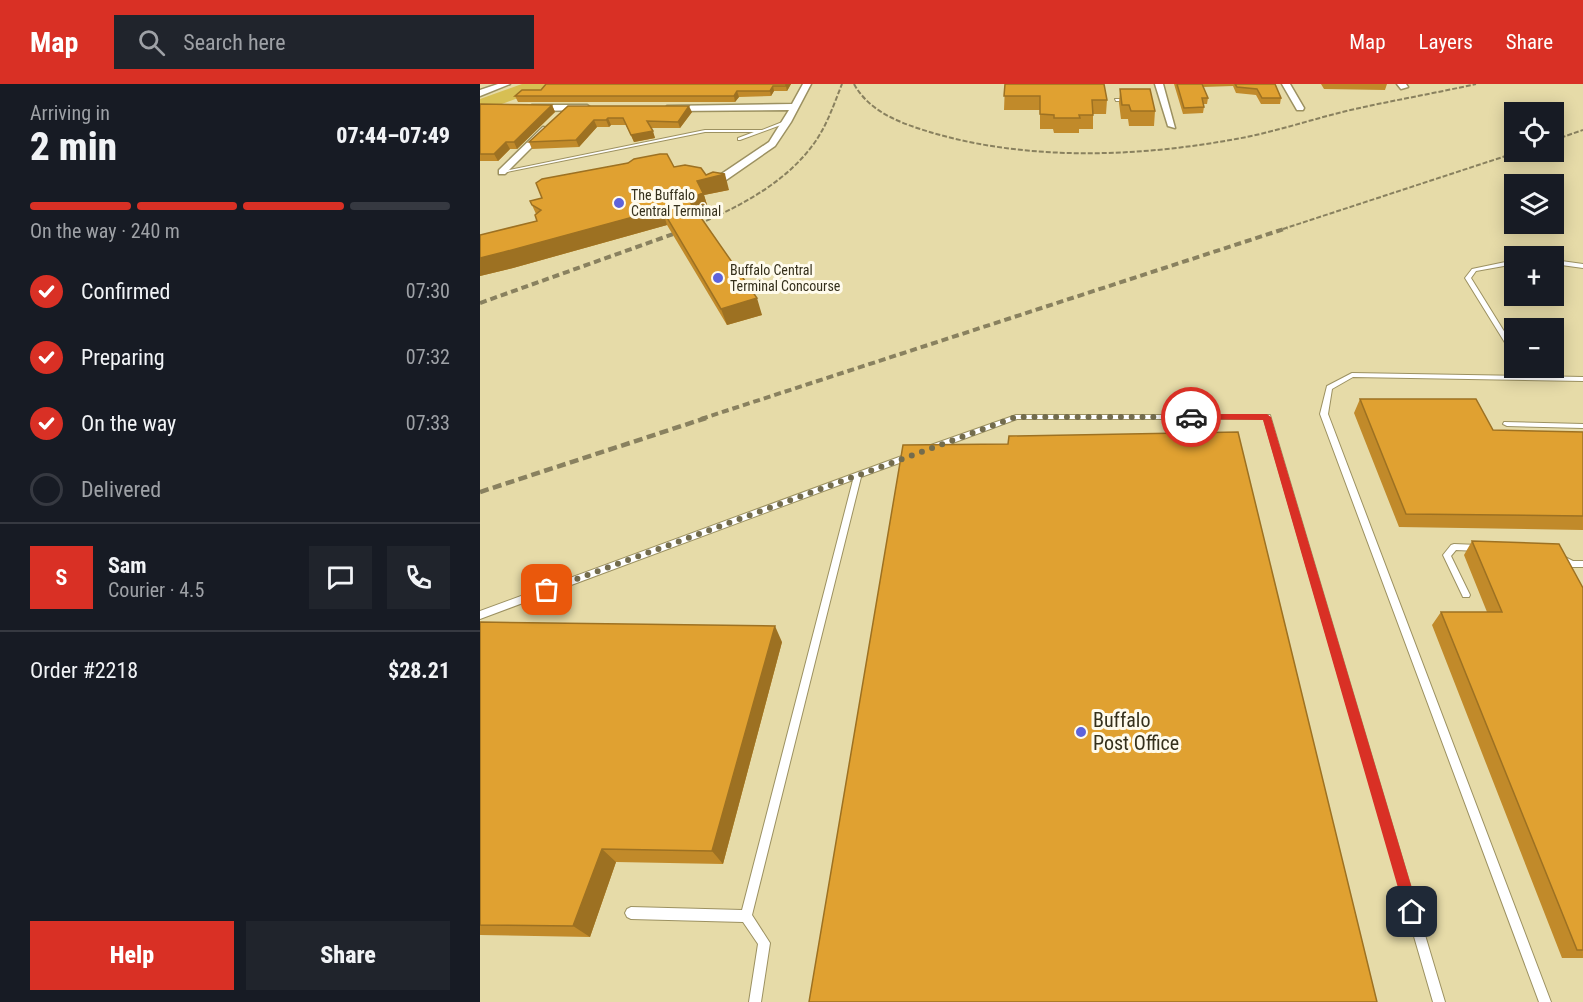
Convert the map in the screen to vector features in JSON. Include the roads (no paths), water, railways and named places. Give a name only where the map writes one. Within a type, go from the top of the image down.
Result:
[{"type":"street","points":[[480,93],[506,84]]},
{"type":"street","points":[[712,185],[772,144],[787,122],[807,84]]},
{"type":"street","points":[[1159,84],[1161,100],[1172,126]]},
{"type":"street","points":[[1286,84],[1300,108]]},
{"type":"street","points":[[662,108],[795,107]]},
{"type":"street","points":[[524,108],[603,108]]},
{"type":"street","points":[[502,172],[567,108]]},
{"type":"lane","points":[[1116,100],[1138,100]]},
{"type":"lane","points":[[740,139],[787,122]]},
{"type":"lane","points":[[502,172],[705,131],[762,131]]},
{"type":"lane","points":[[1564,263],[1583,266]]},
{"type":"lane","points":[[1504,264],[1474,270],[1468,278],[1504,336]]},
{"type":"lane","points":[[1504,378],[1352,375],[1329,388],[1324,414],[1545,1002]]},
{"type":"lane","points":[[1530,378],[1583,379]]},
{"type":"lane","points":[[480,615],[1016,417],[1267,417],[1439,1002]]},
{"type":"lane","points":[[1507,424],[1583,426]]},
{"type":"lane","points":[[755,1002],[764,943],[746,916],[858,475]]},
{"type":"lane","points":[[1466,595],[1447,555],[1454,548],[1489,548]]},
{"type":"lane","points":[[1555,554],[1572,564],[1583,564]]},
{"type":"lane","points":[[631,913],[746,916]]},
{"type":"railway","points":[[687,229],[740,204],[789,171],[815,142],[842,84]]},
{"type":"railway","points":[[854,84],[869,103],[878,110],[910,126],[933,133],[1007,148],[1084,153],[1161,150],[1236,139],[1355,109],[1476,84]]},
{"type":"railway","points":[[1564,137],[1583,130]]},
{"type":"railway","points":[[1283,229],[1504,157]]},
{"type":"railway","points":[[480,303],[690,228]]},
{"type":"railway","points":[[701,419],[1287,228]]},
{"type":"railway","points":[[480,492],[706,418]]},
{"type":"place","name":"The Buffalo Central Terminal","points":[[619,203]]},
{"type":"place","name":"Buffalo Central Terminal Concourse","points":[[718,278]]},
{"type":"place","name":"Buffalo Post Office","points":[[1081,732]]}]
